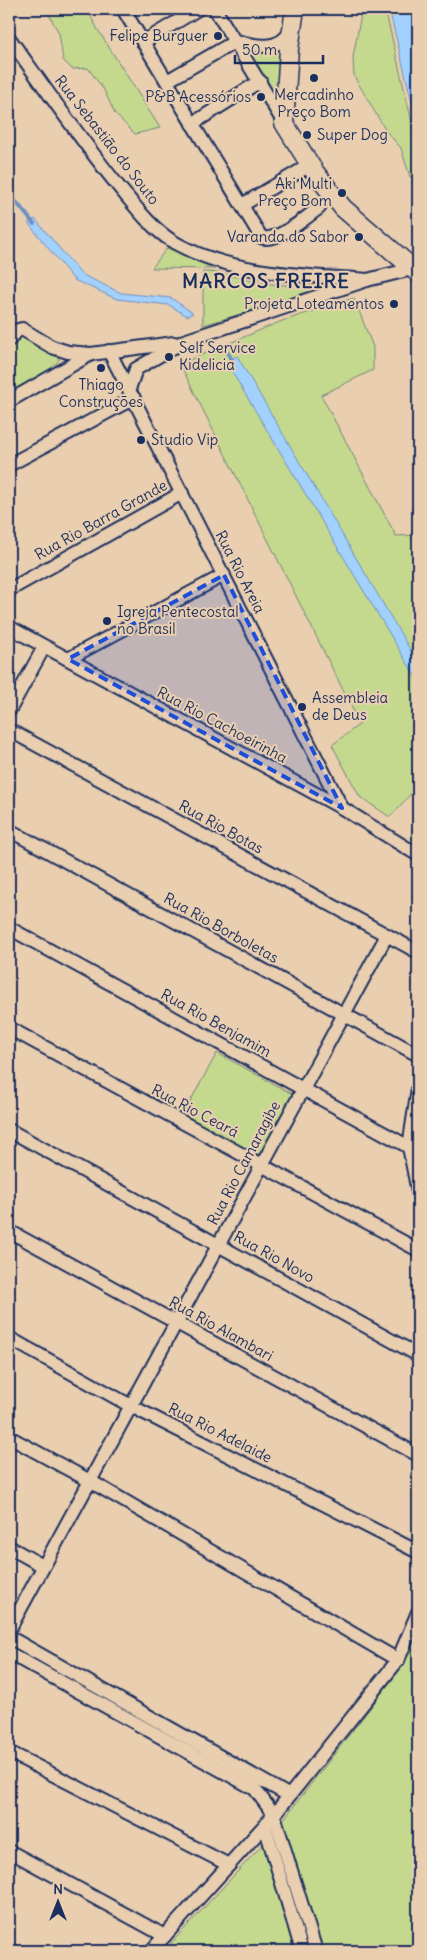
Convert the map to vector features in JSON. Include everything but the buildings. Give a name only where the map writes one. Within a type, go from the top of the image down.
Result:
[{"type":"main road","points":[[294,9],[284,123],[310,165],[343,208],[416,268]]},
{"type":"street","points":[[123,9],[261,237],[276,238],[319,208]]},
{"type":"street","points":[[143,42],[198,9]]},
{"type":"street","points":[[215,9],[284,123]]},
{"type":"street","points":[[166,81],[236,41],[264,46],[281,41],[288,36],[291,30]]},
{"type":"street","name":"Rua Sebastião do Souto","points":[[9,38],[101,165],[136,207],[154,226],[172,240],[202,255],[235,265],[279,273],[367,280]]},
{"type":"street","points":[[192,124],[260,81]]},
{"type":"street","points":[[242,205],[310,165]]},
{"type":"street","points":[[9,465],[131,393],[136,370],[184,341],[367,280],[416,268]]},
{"type":"street","points":[[9,340],[18,330],[22,330],[52,347],[68,352],[91,354],[184,341]]},
{"type":"street","name":"Rua Rio Areia","points":[[110,351],[342,808]]},
{"type":"street","points":[[9,401],[91,354]]},
{"type":"street","name":"Rua Rio Barra Grande","points":[[9,590],[182,493]]},
{"type":"street","points":[[68,659],[224,576]]},
{"type":"street","name":"Rua Rio Cachoeirinha","points":[[9,627],[342,808],[418,855]]},
{"type":"street","points":[[9,711],[44,647]]},
{"type":"street","name":"Rua Rio Botas","points":[[9,730],[418,952]]},
{"type":"street","name":"Rua Rio Borboletas","points":[[9,830],[418,1055]]},
{"type":"street","name":"Rua Rio Benjamim","points":[[9,928],[408,1147]]},
{"type":"street","name":"Rua Rio Camaragibe","points":[[9,1630],[386,935]]},
{"type":"street","name":"Rua Rio Ceará","points":[[9,1028],[418,1250]]},
{"type":"street","points":[[418,1088],[408,1147],[418,1192]]},
{"type":"street","name":"Rua Rio Novo","points":[[9,1130],[418,1355]]},
{"type":"street","name":"Rua Rio Alambari","points":[[9,1231],[418,1455]]},
{"type":"street","name":"Rua Rio Adelaide","points":[[9,1338],[131,1406],[418,1552]]},
{"type":"street","points":[[9,1437],[90,1481],[398,1660]]},
{"type":"street","points":[[9,1547],[43,1566]]},
{"type":"street","points":[[151,1951],[274,1815],[288,1795],[398,1660],[418,1612]]},
{"type":"street","points":[[9,1638],[288,1795]]},
{"type":"street","points":[[9,1653],[255,1789],[274,1815],[316,1951]]},
{"type":"street","points":[[9,1752],[228,1865]]},
{"type":"street","points":[[264,1826],[302,1951]]},
{"type":"street","points":[[9,1852],[165,1936]]},
{"type":"highlighted area","points":[[224,575],[342,808],[68,659]]},
{"type":"green space","points":[[46,9],[87,9],[98,30],[160,128],[135,134],[115,114],[104,90],[88,68],[72,69],[63,60],[59,33]]},
{"type":"green space","points":[[362,9],[385,9],[418,147],[418,176],[410,177],[401,148],[386,131],[354,76],[353,57]]},
{"type":"green space","points":[[243,46],[266,52],[282,47],[277,101]]},
{"type":"green space","points":[[167,248],[215,269],[152,268]]},
{"type":"green space","points":[[203,272],[280,285],[351,282],[203,325]]},
{"type":"green space","points":[[354,298],[373,347],[373,370],[321,395],[396,536],[418,535],[418,786],[390,817],[360,797],[332,745],[360,724],[180,364],[282,321]]},
{"type":"green space","points":[[22,332],[57,355],[59,360],[49,371],[9,392],[9,348]]},
{"type":"green space","points":[[217,1053],[296,1096],[259,1162],[181,1118]]},
{"type":"green space","points":[[418,1632],[418,1951],[323,1951],[283,1820],[402,1667]]},
{"type":"green space","points":[[263,1844],[296,1951],[164,1951]]},
{"type":"water","points":[[389,9],[418,9],[418,126]]},
{"type":"water","points":[[35,219],[81,274],[121,293],[171,298],[193,313],[187,316],[169,305],[117,299],[74,280],[28,223]]},
{"type":"water","points":[[237,356],[418,663],[418,681],[226,362]]},
{"type":"waterway","points":[[9,193],[34,224]]},
{"type":"waterway","points":[[228,353],[233,362]]},
{"type":"place","name":"Felipe Burguer","points":[[218,36]]},
{"type":"place","name":"Mercadinho Preço Bom","points":[[314,78]]},
{"type":"place","name":"P&B Acessórios","points":[[261,97]]},
{"type":"place","name":"Super Dog","points":[[307,135]]},
{"type":"place","name":"Aki Multi Preço Bom","points":[[342,193]]},
{"type":"place","name":"Varanda do Sabor","points":[[359,237]]},
{"type":"place","name":"Projeta Loteamentos","points":[[394,304]]},
{"type":"place","name":"Self Service Kidelicia","points":[[169,357]]},
{"type":"place","name":"Thiago Construções","points":[[101,368]]},
{"type":"place","name":"Studio Vip","points":[[141,440]]},
{"type":"place","name":"Igreja Pentecostal no Brasil","points":[[107,621]]},
{"type":"place","name":"Assembleia de Deus","points":[[302,707]]},
{"type":"district","name":"MARCOS FREIRE","points":[[266,281]]}]
